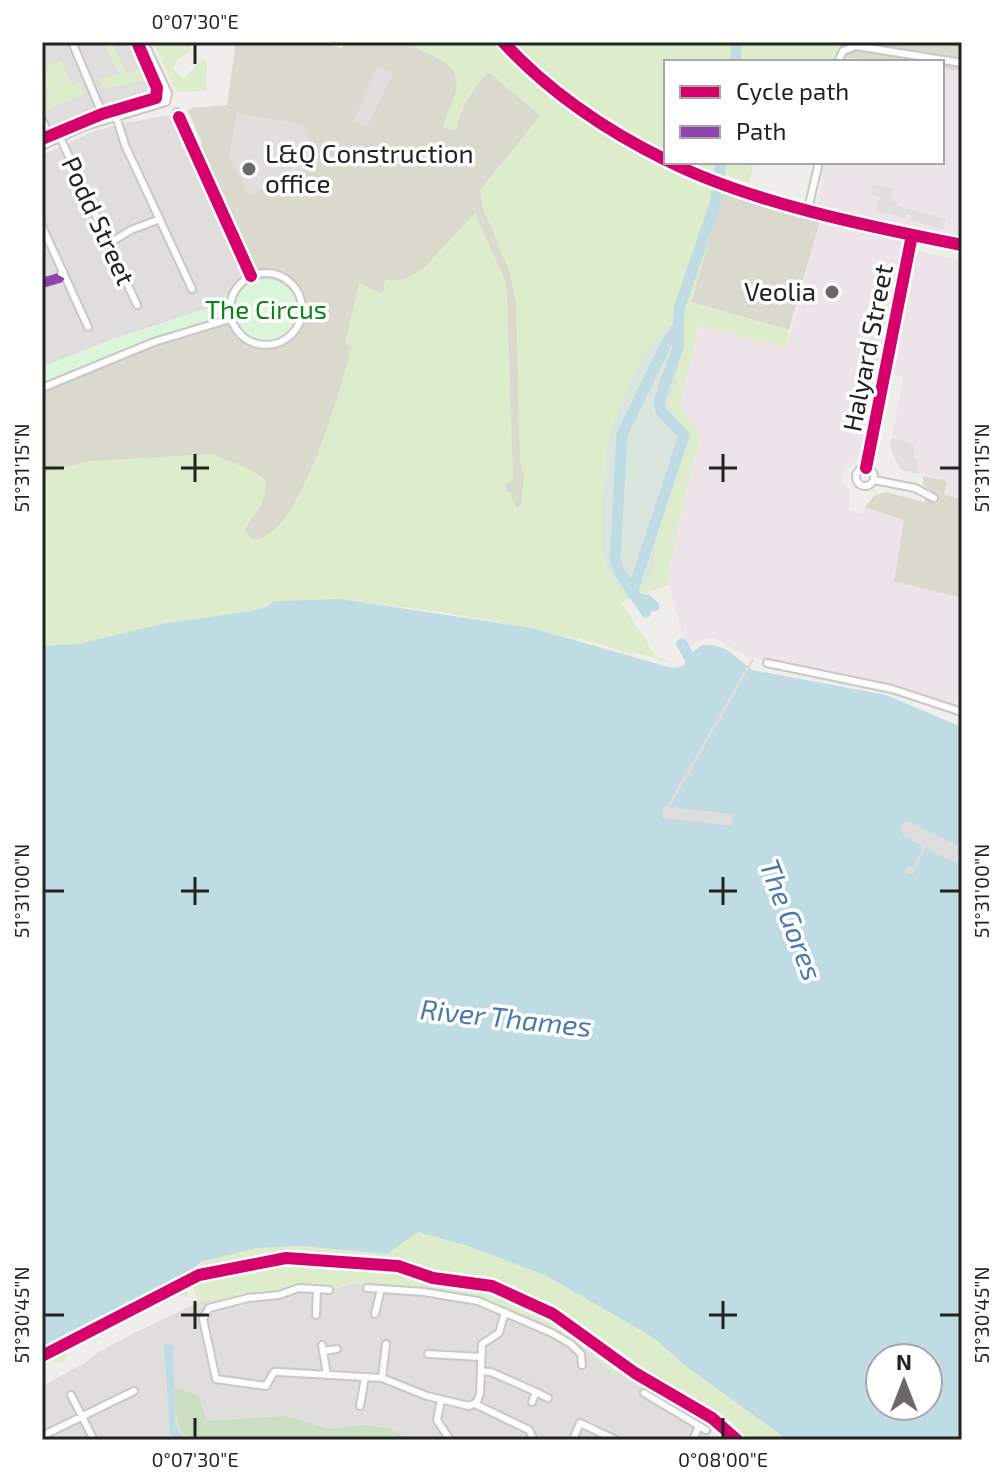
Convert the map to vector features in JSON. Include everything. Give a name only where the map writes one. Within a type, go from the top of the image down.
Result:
[{"type":"street","points":[[72,42],[103,117]]},
{"type":"street","points":[[42,146],[50,138],[60,137],[103,117],[117,119],[166,102],[168,93],[144,42]]},
{"type":"street","points":[[503,42],[576,107],[627,140],[664,159]]},
{"type":"street","points":[[838,43],[843,51]]},
{"type":"street","points":[[839,60],[843,51],[856,46],[943,60]]},
{"type":"street","points":[[177,112],[251,276]]},
{"type":"street","points":[[117,119],[125,145],[192,289]]},
{"type":"street","points":[[42,120],[50,138]]},
{"type":"street","name":"Podd Street","points":[[60,137],[137,305]]},
{"type":"street","points":[[675,164],[728,185],[808,209],[962,245]]},
{"type":"street","points":[[808,209],[819,164]]},
{"type":"street","points":[[108,244],[131,230],[160,219]]},
{"type":"street","points":[[42,226],[88,327]]},
{"type":"street","name":"Halyard Street","points":[[866,468],[912,235]]},
{"type":"street","points":[[42,283],[59,278],[63,271]]},
{"type":"street","points":[[272,273],[291,283],[301,301],[302,313],[298,325],[292,335],[282,342],[261,345],[242,337],[230,319],[231,298],[242,281],[251,276],[272,273]]},
{"type":"street","points":[[42,388],[154,342],[230,319]]},
{"type":"street","name":"Halyard Street","points":[[866,468],[872,471],[874,480],[861,489],[855,475],[858,470],[866,468]]},
{"type":"street","points":[[874,480],[915,488],[934,498]]},
{"type":"street","points":[[767,663],[892,689],[962,712]]},
{"type":"street","points":[[273,1363],[274,1372],[266,1386],[217,1380],[206,1337],[205,1312],[212,1307],[248,1298],[279,1295],[299,1288],[329,1290]]},
{"type":"street","points":[[367,1288],[469,1298],[571,1344],[581,1354],[582,1365]]},
{"type":"street","points":[[316,1315],[317,1289]]},
{"type":"street","points":[[375,1314],[381,1289]]},
{"type":"street","points":[[475,1404],[480,1394],[482,1344],[499,1333],[505,1312]]},
{"type":"street","points":[[382,1378],[386,1344]]},
{"type":"street","points":[[327,1375],[323,1348],[337,1349]]},
{"type":"street","points":[[428,1354],[481,1357]]},
{"type":"street","points":[[481,1371],[548,1398]]},
{"type":"street","points":[[274,1372],[382,1378],[465,1407],[475,1404],[529,1430],[534,1440]]},
{"type":"street","points":[[360,1406],[365,1377]]},
{"type":"street","points":[[42,1436],[134,1391]]},
{"type":"street","points":[[532,1402],[536,1392]]},
{"type":"street","points":[[644,1393],[706,1430]]},
{"type":"street","points":[[71,1395],[94,1440]]},
{"type":"street","points":[[441,1400],[437,1420],[450,1440]]},
{"type":"street","points":[[573,1440],[580,1423],[616,1440]]},
{"type":"street","points":[[693,1440],[699,1426]]},
{"type":"shaded area","points":[[42,42],[132,42],[149,79],[152,96],[104,109],[42,137]]},
{"type":"shaded area","points":[[236,42],[321,42],[342,48],[344,42],[493,42],[533,81],[589,124],[661,166],[568,502],[480,583],[42,605],[42,367],[147,326],[204,310],[231,307],[238,289],[258,276],[196,146],[202,143],[188,111],[227,105]]},
{"type":"shaded area","points":[[840,42],[962,42],[962,71],[944,68],[944,60],[839,58]]},
{"type":"shaded area","points":[[378,66],[393,73],[367,128],[353,121]]},
{"type":"shaded area","points":[[944,68],[962,71],[962,239],[818,205],[824,164],[944,164]]},
{"type":"shaded area","points":[[182,113],[258,276],[252,278],[233,298],[232,307],[204,310],[147,326],[42,367],[42,155],[92,132]]},
{"type":"shaded area","points":[[237,113],[302,124],[319,163],[249,195],[229,156]]},
{"type":"shaded area","points":[[873,184],[893,189],[890,200],[897,202],[897,206],[946,219],[944,229],[910,220],[911,215],[906,214],[905,218],[876,211],[880,197],[871,194]]},
{"type":"shaded area","points":[[723,192],[820,221],[789,330],[691,302]]},
{"type":"shaded area","points":[[820,221],[906,242],[861,454],[850,468],[845,468],[842,482],[850,489],[849,510],[864,514],[865,507],[904,519],[894,581],[962,598],[962,692],[957,692],[955,705],[945,701],[941,711],[892,689],[747,656],[716,639],[697,641],[689,648],[669,585],[680,405],[699,324],[786,348]]},
{"type":"shaded area","points":[[915,250],[962,261],[962,499],[944,495],[947,481],[900,469],[890,447],[903,377],[892,374]]},
{"type":"shaded area","points":[[676,321],[680,328],[682,349],[668,405],[690,438],[656,540],[652,580],[632,593],[624,592],[608,570],[603,551],[608,443],[620,406],[647,349],[661,332]]},
{"type":"shaded area","points":[[892,438],[915,444],[913,458],[918,460],[916,474],[900,469],[890,447]]},
{"type":"shaded area","points":[[923,476],[947,481],[944,495],[962,499],[962,598],[894,581],[904,520],[865,507],[874,496],[886,492],[924,502],[930,490],[923,485]]},
{"type":"shaded area","points":[[354,1283],[470,1295],[546,1323],[586,1349],[593,1348],[596,1356],[650,1384],[714,1427],[703,1440],[42,1440],[42,1386],[132,1334],[206,1299],[274,1292],[297,1284],[337,1288]]},
{"type":"green space","points":[[103,42],[112,42],[127,74],[142,68],[146,80],[104,89],[99,79],[120,74]]},
{"type":"green space","points":[[153,42],[190,42],[190,52],[176,60],[173,69],[183,79],[203,58],[207,65],[206,91],[178,92]]},
{"type":"green space","points":[[415,42],[493,42],[545,90],[600,130],[658,163],[723,192],[691,302],[789,330],[786,348],[699,325],[680,405],[700,437],[670,562],[669,585],[621,602],[656,656],[672,663],[532,628],[341,599],[275,601],[267,607],[250,611],[78,644],[42,646],[42,473],[90,461],[212,454],[265,479],[263,500],[245,529],[251,539],[268,535],[285,518],[301,492],[328,426],[352,347],[345,343],[359,283],[383,294],[385,280],[403,280],[423,269],[475,213],[505,280],[507,292],[513,476],[512,482],[506,483],[507,492],[512,493],[517,508],[521,505],[524,474],[520,464],[516,305],[510,272],[483,209],[480,190],[540,116],[490,73],[485,75],[465,103],[456,130],[443,128],[454,98],[456,77],[439,59],[412,46]]},
{"type":"green space","points":[[512,42],[840,42],[838,60],[664,60],[664,151],[624,129],[548,74]]},
{"type":"green space","points":[[61,60],[72,86],[81,83],[85,94],[48,109],[44,100],[51,96],[42,70],[50,66],[62,91],[51,65]]},
{"type":"green space","points":[[693,164],[753,166],[749,183]]},
{"type":"green space","name":"The Circus","points":[[266,279],[288,288],[297,310],[288,332],[266,341],[244,332],[235,310],[244,288]]},
{"type":"green space","points":[[220,304],[220,317],[156,336],[42,384],[44,366],[115,338]]},
{"type":"green space","points":[[417,1232],[468,1246],[547,1276],[654,1338],[683,1364],[788,1440],[747,1440],[716,1416],[641,1372],[562,1314],[496,1283],[428,1272],[401,1263],[308,1256],[272,1258],[186,1275],[207,1261],[256,1248],[310,1247],[387,1254]]},
{"type":"green space","points":[[293,1260],[403,1269],[429,1279],[486,1286],[542,1310],[650,1384],[621,1370],[615,1375],[594,1357],[593,1349],[586,1349],[546,1323],[470,1295],[354,1283],[331,1288],[297,1284],[274,1292],[199,1302],[189,1281],[261,1264]]},
{"type":"green space","points":[[187,1282],[189,1297],[175,1293],[68,1351],[64,1362],[42,1365],[47,1356]]},
{"type":"green space","points":[[174,1388],[198,1395],[207,1421],[286,1416],[329,1429],[366,1425],[392,1429],[407,1440],[191,1440],[181,1430]]},
{"type":"water","name":"River Thames","points":[[341,599],[532,628],[672,668],[683,666],[702,645],[712,645],[726,649],[752,670],[886,695],[962,727],[962,1440],[788,1440],[683,1364],[654,1338],[547,1276],[468,1246],[418,1232],[387,1254],[301,1246],[256,1248],[201,1262],[186,1275],[112,1317],[42,1352],[42,646],[78,644],[162,624],[267,607],[274,601]]},
{"type":"water","points":[[164,1344],[173,1345],[175,1424],[184,1440],[174,1440],[170,1433]]},
{"type":"pier","points":[[752,658],[754,660],[670,807],[733,814],[732,826],[662,818],[663,806],[667,806]]},
{"type":"pier","points":[[909,821],[962,848],[962,866],[925,848],[913,875],[905,872],[907,866],[914,868],[923,846],[902,835],[901,824]]},
{"type":"waterway","name":"The Gores","points":[[735,60],[737,42]]},
{"type":"waterway","name":"The Gores","points":[[632,593],[684,435],[661,411],[659,401],[678,347],[679,309],[716,201],[721,164]]},
{"type":"waterway","name":"The Gores","points":[[646,612],[615,560],[622,434],[678,326]]},
{"type":"waterway","name":"The Gores","points":[[637,599],[647,600],[654,606]]},
{"type":"waterway","name":"The Gores","points":[[682,644],[695,668]]},
{"type":"marked path","points":[[42,283],[59,278],[63,271]]},
{"type":"cycle path","points":[[42,139],[102,114],[156,98],[157,88],[137,42]]},
{"type":"cycle path","points":[[503,42],[539,77],[579,108],[621,136],[664,159]]},
{"type":"cycle path","points":[[179,117],[251,276]]},
{"type":"cycle path","points":[[674,164],[774,202],[962,245]]},
{"type":"cycle path","points":[[866,468],[912,235]]},
{"type":"cycle path","points":[[42,1356],[199,1275],[286,1258],[398,1266],[433,1278],[492,1286],[553,1314],[635,1373],[712,1418],[737,1440]]},
{"type":"place","name":"L&Q Construction office","points":[[249,169]]},
{"type":"place","name":"Veolia","points":[[832,292]]}]
